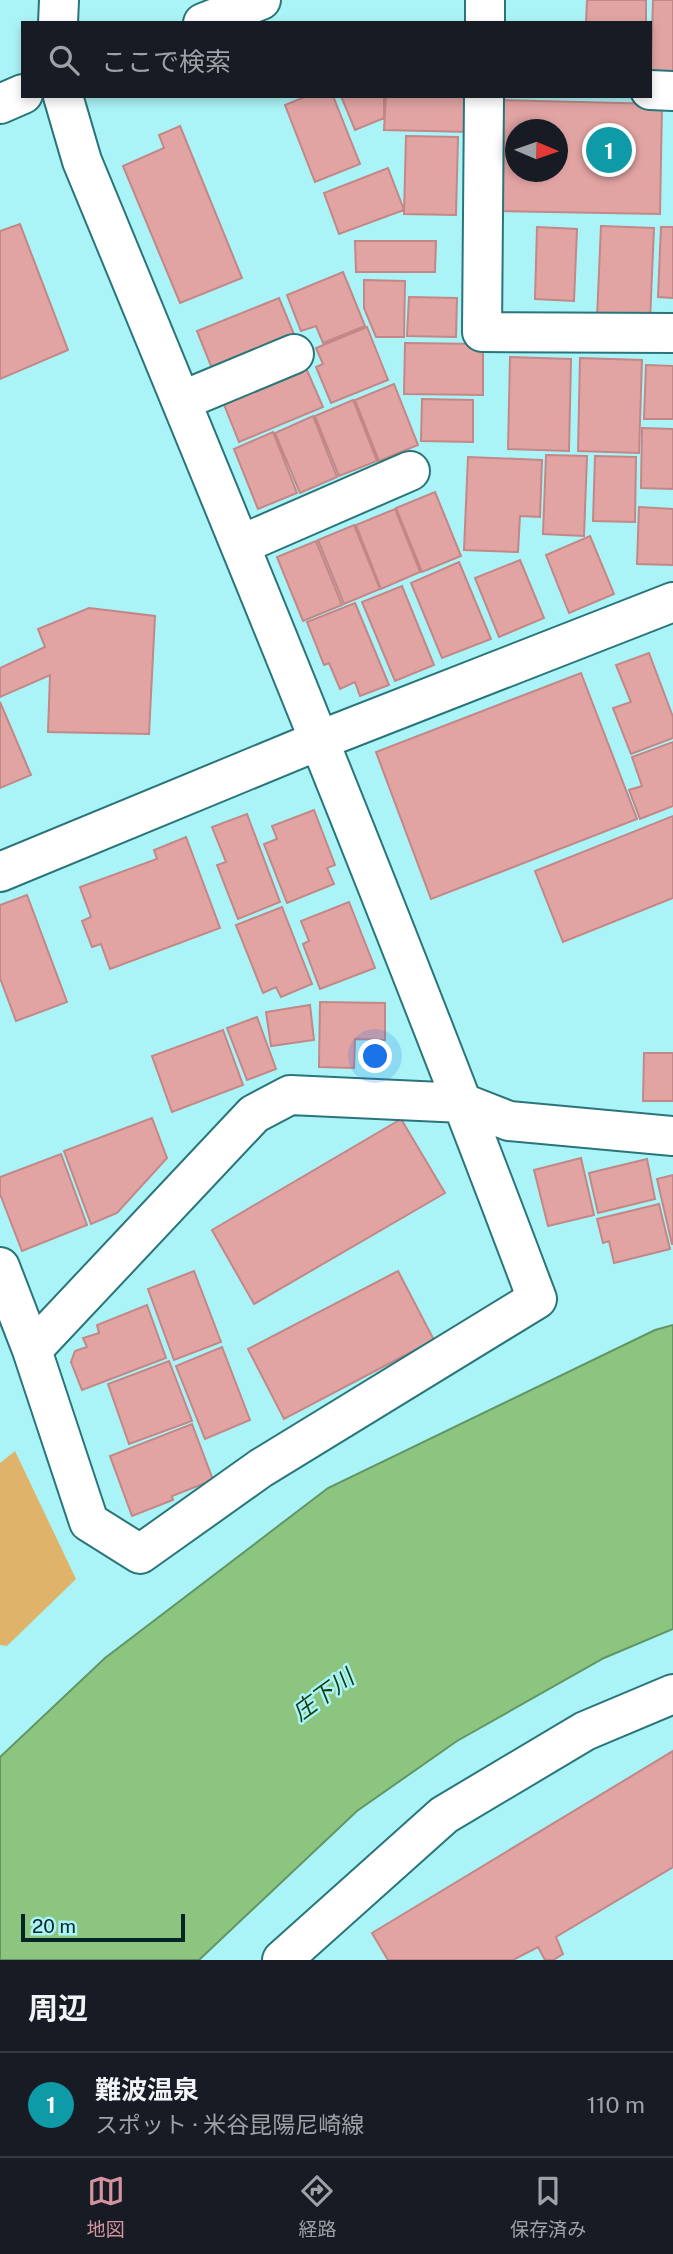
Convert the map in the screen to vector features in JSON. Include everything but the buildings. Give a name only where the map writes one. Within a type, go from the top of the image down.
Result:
[{"type":"street","points":[[58,21],[59,0]]},
{"type":"street","points":[[208,21],[261,0]]},
{"type":"street","points":[[485,0],[485,21]]},
{"type":"street","points":[[652,90],[673,91]]},
{"type":"street","points":[[0,104],[21,95]]},
{"type":"street","points":[[0,1267],[32,1350],[89,1522],[140,1554],[261,1468],[537,1299],[320,740],[82,161],[63,98]]},
{"type":"street","points":[[484,98],[482,332],[673,333]]},
{"type":"street","points":[[181,401],[294,354]]},
{"type":"street","points":[[240,545],[410,471]]},
{"type":"street","points":[[0,872],[320,740],[673,602]]},
{"type":"street","points":[[32,1350],[254,1114],[290,1095],[463,1103],[509,1121],[673,1136]]},
{"type":"street","points":[[282,1960],[444,1815],[584,1731],[673,1694]]},
{"type":"shaded area","points":[[15,1451],[76,1579],[7,1646],[0,1645],[0,1463]]},
{"type":"water","name":"庄下川","points":[[673,1325],[673,1629],[604,1658],[457,1741],[357,1811],[199,1960],[0,1960],[0,1757],[105,1658],[328,1488],[655,1330]]},
{"type":"place","name":"難波温泉","points":[[609,150]]}]
